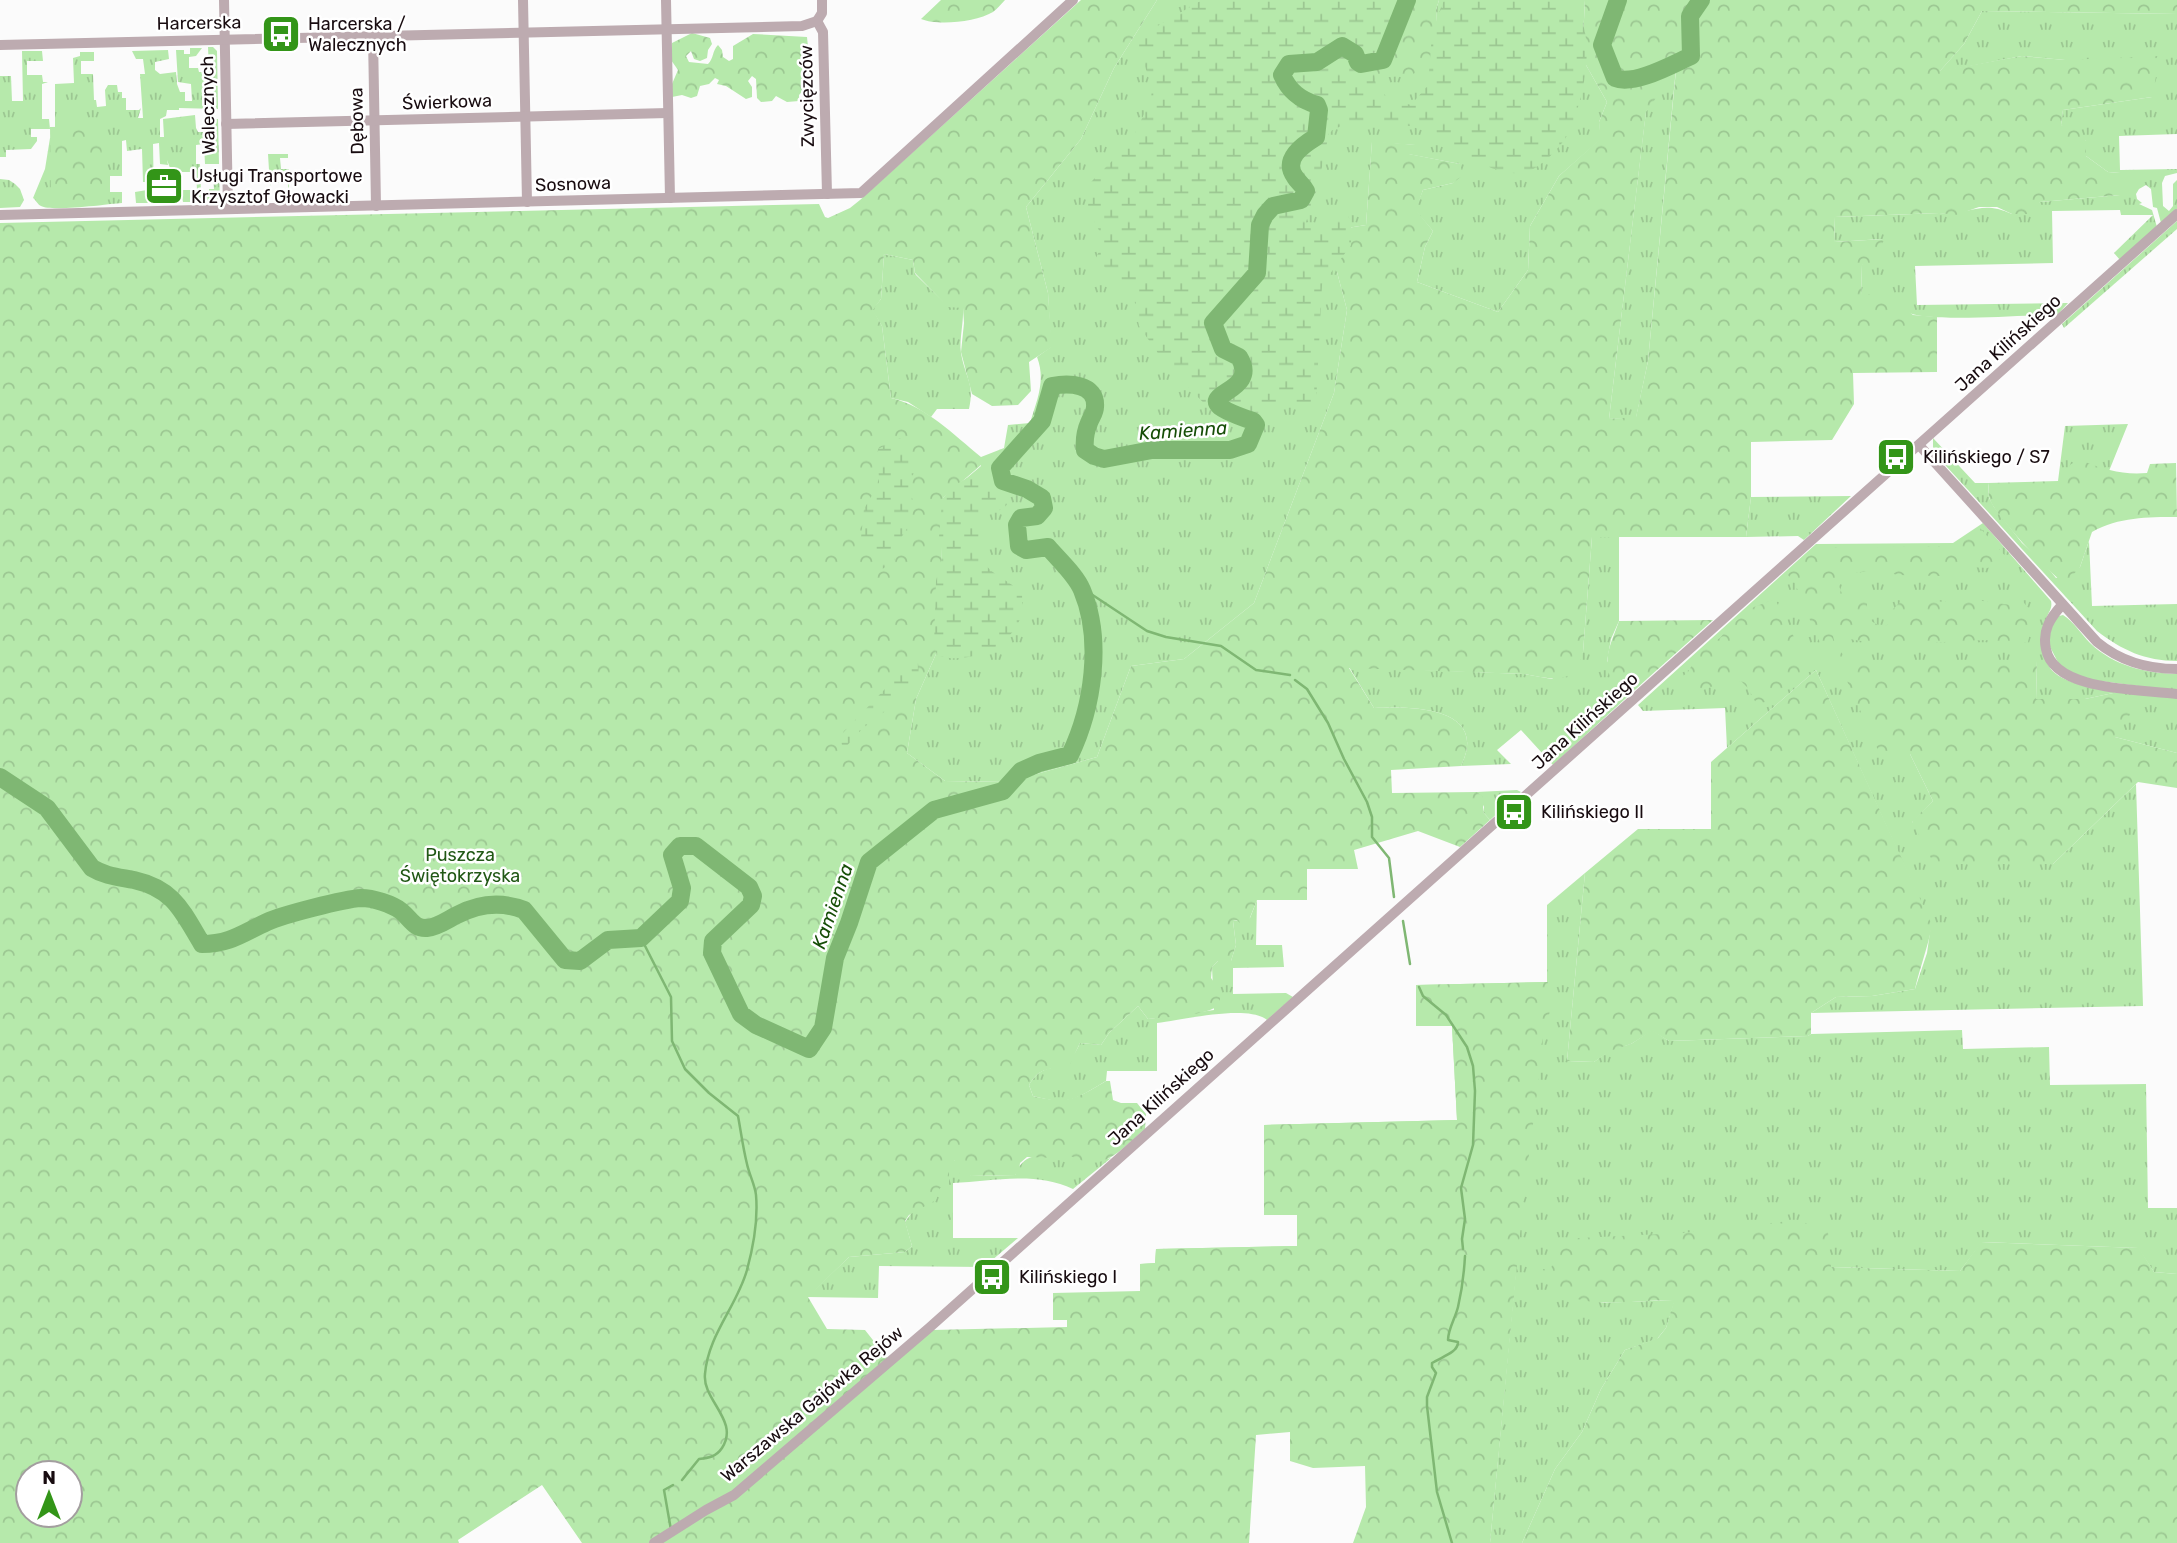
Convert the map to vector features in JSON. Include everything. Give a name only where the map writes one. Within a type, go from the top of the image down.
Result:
[{"type":"street","name":"Walecznych","points":[[224,0],[228,209]]},
{"type":"street","points":[[523,0],[527,202]]},
{"type":"street","points":[[666,0],[670,198]]},
{"type":"street","name":"Zwycięzców","points":[[822,0],[822,13],[817,21],[823,32],[827,194]]},
{"type":"street","name":"Sosnowa","points":[[0,215],[860,193],[1073,0]]},
{"type":"street","name":"Harcerska","points":[[0,45],[807,26],[817,21]]},
{"type":"street","name":"Dębowa","points":[[373,37],[376,206]]},
{"type":"street","name":"Świerkowa","points":[[226,124],[668,113]]},
{"type":"street","name":"Jana Kilińskiego","points":[[920,1335],[2177,214]]},
{"type":"street","points":[[1919,445],[2092,638],[2116,656],[2144,666],[2177,669]]},
{"type":"street","points":[[2062,605],[2050,619],[2045,634],[2048,657],[2058,671],[2082,682],[2177,694]]},
{"type":"street","name":"Warszawska Gajówka Rejów","points":[[654,1543],[734,1495],[920,1335]]},
{"type":"green space","points":[[941,0],[1005,0],[993,12],[977,18],[947,22],[921,19]]},
{"type":"green space","name":"Puszcza Świętokrzyska","points":[[1081,0],[1157,0],[1114,68],[1081,139],[1026,207],[1048,293],[1052,347],[1029,362],[1031,391],[1018,405],[992,406],[972,394],[961,352],[963,308],[948,307],[915,273],[913,260],[884,254],[881,299],[873,310],[882,326],[891,398],[928,414],[981,457],[981,465],[943,498],[940,645],[916,699],[907,753],[945,781],[1008,782],[1097,757],[1131,666],[1184,659],[1254,603],[1334,393],[1347,310],[1337,272],[1318,250],[1335,230],[1366,225],[1372,141],[1416,145],[1409,154],[1460,164],[1463,175],[1453,183],[1423,190],[1416,210],[1433,231],[1425,247],[1417,282],[1498,312],[1528,270],[1530,226],[1559,176],[1600,139],[1599,122],[1607,102],[1582,58],[1585,0],[2177,0],[2177,14],[1982,11],[1964,44],[1940,71],[2022,56],[2065,60],[2160,56],[2152,97],[2063,110],[2061,125],[2078,129],[2086,141],[2086,156],[2108,172],[2120,173],[2120,195],[2040,202],[2030,214],[2012,214],[1997,207],[1979,207],[1956,215],[1939,213],[1835,217],[1834,242],[1884,239],[1877,262],[1862,265],[1861,295],[1883,293],[1913,315],[1937,317],[1937,372],[1853,373],[1854,404],[1832,440],[1751,442],[1751,497],[1746,537],[1592,537],[1583,652],[1574,671],[1568,676],[1553,678],[1524,674],[1349,668],[1374,708],[1407,708],[1442,714],[1456,721],[1465,731],[1467,746],[1461,766],[1391,770],[1392,793],[1477,792],[1483,797],[1483,812],[1490,820],[1460,847],[1418,831],[1354,850],[1358,869],[1307,869],[1307,900],[1257,900],[1247,925],[1233,921],[1236,945],[1231,961],[1218,961],[1212,967],[1211,978],[1220,990],[1220,1004],[1197,1013],[1148,1019],[1138,1006],[1109,1033],[1101,1045],[1080,1043],[1070,1064],[1042,1071],[1029,1085],[1033,1096],[1064,1100],[1080,1096],[1110,1081],[1113,1100],[1137,1103],[1146,1114],[1145,1129],[1111,1157],[1095,1163],[1065,1154],[1058,1158],[1027,1157],[1020,1163],[1015,1175],[971,1176],[960,1174],[954,1160],[949,1160],[949,1184],[940,1188],[936,1200],[909,1215],[905,1221],[912,1246],[905,1252],[849,1257],[808,1297],[827,1329],[865,1330],[891,1363],[932,1330],[1067,1327],[1067,1320],[1053,1320],[1053,1293],[1140,1291],[1140,1264],[1155,1263],[1156,1249],[1297,1246],[1297,1215],[1264,1215],[1264,1125],[1457,1120],[1452,1026],[1416,1026],[1416,985],[1548,982],[1550,1011],[1540,1050],[1490,1543],[1353,1543],[1366,1507],[1365,1466],[1313,1468],[1290,1461],[1290,1432],[1256,1435],[1249,1543],[582,1543],[542,1485],[458,1540],[459,1543],[0,1543],[0,223],[819,204],[828,218],[850,208]],"holes":[[[1676,70],[1648,361],[1636,417],[1609,419],[1646,112]]]},
{"type":"green space","points":[[1157,0],[1363,0],[1439,58],[1436,10],[1439,0],[1585,0],[1582,58],[1607,102],[1599,122],[1601,139],[1559,176],[1530,226],[1528,270],[1498,312],[1417,282],[1425,247],[1433,231],[1415,210],[1423,190],[1453,183],[1460,164],[1408,154],[1415,145],[1372,142],[1366,225],[1335,230],[1337,272],[1347,310],[1334,393],[1254,603],[1184,659],[1131,666],[1097,757],[1008,782],[945,781],[907,753],[916,699],[940,645],[943,498],[981,466],[981,457],[1004,448],[1008,425],[1030,423],[1041,382],[1037,357],[1051,347],[1048,293],[1026,207],[1081,139],[1114,68]]},
{"type":"green space","points":[[1202,0],[1384,0],[1391,19],[1372,58],[1376,86],[1389,99],[1411,105],[1428,85],[1432,34],[1444,0],[1569,0],[1584,28],[1587,47],[1583,89],[1569,132],[1549,157],[1529,171],[1509,173],[1496,170],[1432,135],[1400,124],[1359,121],[1329,133],[1318,186],[1305,225],[1318,227],[1344,210],[1351,221],[1351,245],[1322,285],[1316,404],[1295,402],[1223,423],[1164,362],[1139,326],[1132,286],[1112,275],[1096,258],[1104,240],[1088,209],[1089,184],[1131,142],[1151,99],[1152,88],[1142,57],[1130,42]]},
{"type":"green space","points":[[1363,0],[1439,0],[1436,10],[1440,58],[1410,76],[1365,78]]},
{"type":"green space","points":[[1982,11],[2177,14],[2177,134],[2119,136],[2120,170],[2177,169],[2177,173],[2165,176],[2162,183],[2163,206],[2169,211],[2173,206],[2173,184],[2177,180],[2177,209],[2161,223],[2157,208],[2153,207],[2151,189],[2146,185],[2139,189],[2137,199],[2142,203],[2139,204],[2152,210],[2157,227],[2120,260],[2114,253],[2153,215],[2121,215],[2120,210],[2052,211],[2053,263],[1915,266],[1917,305],[2068,303],[2058,314],[1955,318],[1918,315],[1861,295],[1862,265],[1883,239],[1834,242],[1835,217],[1950,213],[1983,208],[2012,214],[2040,202],[2120,195],[2120,173],[2108,172],[2086,156],[2086,141],[2061,125],[2063,110],[2152,97],[2065,60],[2022,56],[1939,72],[1964,44]]},
{"type":"green space","points":[[692,33],[710,38],[712,44],[707,58],[700,61],[694,59],[691,51],[686,56],[689,62],[708,64],[718,45],[723,57],[729,61],[733,59],[733,46],[753,34],[807,37],[813,68],[811,80],[799,95],[799,101],[787,102],[776,96],[772,101],[761,102],[757,98],[756,79],[752,76],[748,81],[752,87],[752,97],[746,99],[726,86],[717,84],[719,80],[715,78],[709,84],[700,86],[697,96],[672,97],[672,84],[678,70],[671,60],[672,43]]},
{"type":"green space","points":[[208,47],[213,47],[217,51],[218,109],[167,110],[166,116],[160,119],[160,137],[164,137],[163,119],[195,115],[198,132],[214,132],[214,122],[209,122],[209,119],[218,119],[219,164],[205,164],[204,144],[196,145],[196,164],[200,164],[201,193],[209,193],[209,189],[214,189],[213,175],[209,175],[209,172],[219,172],[220,198],[217,202],[183,202],[181,190],[197,190],[196,172],[180,172],[181,202],[176,203],[175,168],[170,168],[167,160],[168,165],[160,164],[159,143],[153,144],[154,203],[136,203],[135,192],[147,190],[147,182],[143,182],[142,149],[127,151],[126,140],[122,141],[122,176],[110,176],[110,192],[122,192],[122,203],[47,208],[33,198],[45,169],[50,138],[101,127],[55,127],[55,84],[74,83],[73,58],[80,56],[80,52],[94,52],[94,61],[81,61],[81,74],[93,74],[94,100],[97,107],[106,106],[105,90],[108,85],[117,85],[118,92],[122,92],[122,98],[126,98],[126,110],[141,108],[138,118],[143,118],[140,74],[145,74],[143,59],[136,59],[132,51],[168,50],[169,59],[155,62],[155,70],[160,74],[176,72],[177,84],[180,92],[185,92],[185,101],[192,101],[191,84],[178,82],[176,50],[184,50],[184,54],[190,54],[190,48],[202,48],[196,56],[189,57],[189,68],[209,72]]},
{"type":"green space","points":[[22,51],[42,51],[43,61],[27,61],[27,75],[42,75],[43,82],[48,82],[42,84],[42,119],[49,119],[50,129],[31,129],[31,137],[37,137],[37,141],[31,149],[6,150],[6,157],[0,157],[0,76],[11,76],[12,101],[23,101]]},
{"type":"green space","points":[[1676,68],[1648,361],[1636,418],[1609,419],[1646,111]]},
{"type":"green space","points":[[101,126],[103,205],[51,207],[50,127]]},
{"type":"green space","points":[[268,154],[288,154],[288,158],[280,158],[281,169],[289,169],[289,200],[288,183],[271,183],[270,186]]},
{"type":"green space","points":[[0,179],[9,180],[20,189],[24,200],[20,207],[0,208]]},
{"type":"green space","points":[[2177,221],[2177,229],[2064,328],[2062,324]]},
{"type":"green space","points":[[884,254],[913,260],[915,274],[948,306],[963,307],[961,348],[970,387],[969,409],[937,409],[931,417],[908,402],[891,398],[882,326],[872,310],[881,299]]},
{"type":"green space","points":[[2128,424],[2109,471],[2102,469],[2058,481],[2065,426]]},
{"type":"green space","points":[[900,438],[917,458],[910,488],[914,507],[908,527],[897,544],[894,561],[881,570],[861,538],[864,509],[879,483],[878,449]]},
{"type":"green space","points":[[1933,438],[1975,483],[1988,483],[1989,498],[1994,507],[2022,543],[2056,578],[2080,567],[2089,541],[2092,606],[2177,604],[2177,661],[2134,653],[2097,631],[1936,455]]},
{"type":"green space","points":[[2083,461],[2130,473],[2147,473],[2150,464],[2176,463],[2177,517],[2123,521],[2092,532],[2080,567],[2065,584],[2036,557],[1994,508],[1988,483],[2058,481],[2071,464]]},
{"type":"green space","points":[[985,477],[995,481],[1007,496],[1008,502],[1001,510],[977,520],[978,527],[984,531],[981,544],[984,563],[1022,592],[1021,616],[1014,630],[996,646],[973,656],[948,658],[937,655],[934,646],[936,581],[943,553],[939,538],[942,500],[952,487],[967,478]]},
{"type":"green space","points":[[1851,496],[1804,540],[1798,536],[1746,537],[1751,497]]},
{"type":"green space","points":[[1983,523],[2051,601],[2045,641],[2047,660],[2053,671],[2065,679],[2083,685],[2118,692],[2085,699],[2036,699],[2037,661],[1910,754],[1933,801],[1912,822],[2053,864],[2136,784],[2143,1006],[1811,1013],[1836,997],[1872,996],[1915,989],[1927,953],[1931,925],[1816,670],[1727,748],[1725,708],[1643,711],[1638,705],[1816,544],[1953,543]]},
{"type":"green space","points":[[1980,528],[2007,558],[2006,563],[1987,568],[1971,567],[1941,576],[1898,575],[1877,570],[1845,574],[1836,578],[1844,599],[1849,602],[1856,597],[1867,599],[1871,621],[1878,625],[1887,625],[1893,620],[1889,613],[1903,599],[1910,597],[1931,601],[1963,603],[1976,600],[2011,605],[2022,600],[2033,615],[2028,642],[2014,644],[1985,640],[1883,645],[1833,636],[1844,657],[1839,675],[1817,637],[1794,581],[1787,574],[1816,548],[1952,546]]},
{"type":"green space","points":[[1592,537],[1619,537],[1619,621],[1611,639],[1607,661],[1621,682],[1636,677],[1648,678],[1553,765],[1521,730],[1497,750],[1511,764],[1461,766],[1467,746],[1465,731],[1456,721],[1425,710],[1374,708],[1349,667],[1524,674],[1552,679],[1583,652]]},
{"type":"green space","points":[[1775,599],[1795,639],[1808,674],[1766,702],[1756,703],[1741,681],[1710,687],[1690,695],[1680,692],[1678,680],[1688,672],[1701,649],[1720,638],[1730,626],[1754,607]]},
{"type":"green space","points":[[2063,615],[2099,651],[2120,663],[2142,670],[2177,674],[2177,691],[2085,679],[2061,668],[2049,645],[2051,623]]},
{"type":"green space","points":[[1713,620],[1648,678],[1611,679],[1607,664],[1619,621]]},
{"type":"green space","points":[[1849,661],[2037,661],[2036,699],[2085,699],[2118,692],[2133,710],[2115,737],[2177,753],[2177,788],[2138,782],[2053,864],[1934,864],[1912,821],[1933,801],[1910,754],[1878,750],[1847,681]]},
{"type":"green space","points":[[918,663],[919,677],[896,703],[863,728],[844,749],[838,738],[907,666]]},
{"type":"green space","points":[[1816,670],[1932,925],[1915,989],[1872,996],[1836,997],[1811,1013],[1811,1034],[1808,1036],[1669,1041],[1652,1031],[1631,1044],[1610,1051],[1594,1062],[1567,1061],[1585,873],[1638,829],[1711,829],[1711,762]]},
{"type":"green space","points":[[2118,692],[2177,697],[2177,753],[2115,737]]},
{"type":"green space","points":[[1477,792],[1521,792],[1490,820],[1483,812],[1484,807]]},
{"type":"green space","points":[[1585,873],[1567,1061],[1594,1062],[1610,1050],[1631,1044],[1652,1030],[1669,1041],[1962,1030],[1963,1049],[2049,1047],[2050,1085],[2146,1084],[2148,1208],[2177,1208],[2177,1274],[2154,1272],[2138,1248],[1982,1242],[1960,1271],[1831,1267],[1599,1303],[1675,1300],[1666,1328],[1657,1339],[1625,1350],[1601,1389],[1582,1432],[1555,1469],[1522,1543],[1490,1543],[1516,1270],[1140,1264],[1155,1263],[1156,1249],[1297,1246],[1297,1215],[1264,1215],[1264,1125],[1457,1120],[1452,1026],[1416,1026],[1416,985],[1547,982],[1547,905]]},
{"type":"green space","points":[[1257,900],[1256,945],[1282,945],[1284,967],[1233,968],[1233,994],[1286,993],[1293,997],[1267,1020],[1258,1015],[1230,1013],[1157,1023],[1157,1071],[1107,1071],[1106,1081],[1072,1099],[1056,1100],[1033,1096],[1029,1085],[1035,1076],[1067,1062],[1080,1043],[1101,1045],[1109,1033],[1138,1006],[1148,1019],[1214,1010],[1212,967],[1218,961],[1231,961],[1236,945],[1233,921],[1250,918]]},
{"type":"green space","points":[[1065,1153],[1092,1161],[1111,1158],[1073,1189],[1059,1183],[1029,1179],[953,1183],[953,1238],[1018,1238],[984,1267],[879,1266],[878,1298],[807,1297],[849,1257],[905,1252],[912,1246],[905,1222],[949,1160],[954,1160],[971,1176],[1015,1175],[1029,1158]]},
{"type":"green space","points":[[1798,1220],[1828,1232],[1831,1267],[1960,1271],[1981,1242],[2139,1248],[2154,1272],[2177,1274],[2177,1543],[1522,1543],[1555,1469],[1582,1432],[1601,1389],[1625,1350],[1658,1338],[1666,1328],[1674,1301],[1593,1302],[1562,1293],[1549,1283],[1543,1269],[1551,1269],[1559,1239],[1681,1233]]},
{"type":"waterway","name":"Kamienna","points":[[0,777],[47,808],[92,868],[107,875],[148,884],[168,896],[176,903],[202,944],[229,940],[267,922],[299,912],[361,898],[393,906],[423,928],[435,926],[481,906],[515,907],[524,910],[565,960],[580,961],[608,940],[641,938],[680,901],[682,888],[672,855],[680,846],[696,846],[749,887],[753,896],[751,905],[713,941],[712,953],[741,1014],[756,1025],[809,1049],[823,1028],[835,958],[869,862],[934,810],[1003,791],[1021,771],[1070,755],[1085,716],[1093,652],[1092,630],[1082,590],[1076,579],[1048,547],[1026,550],[1019,546],[1017,525],[1021,518],[1037,516],[1044,508],[1042,498],[1027,489],[1003,481],[1000,468],[1042,421],[1052,386],[1059,385],[1080,386],[1091,393],[1094,399],[1095,409],[1085,443],[1085,450],[1094,456],[1104,459],[1152,450],[1230,450],[1248,444],[1256,425],[1253,421],[1218,405],[1218,399],[1240,381],[1244,371],[1239,357],[1223,349],[1213,323],[1257,273],[1260,225],[1265,215],[1273,206],[1301,200],[1306,191],[1295,177],[1291,164],[1296,153],[1316,137],[1319,110],[1317,105],[1296,94],[1282,75],[1289,64],[1317,62],[1342,46],[1355,54],[1361,64],[1383,60],[1407,0]]},
{"type":"waterway","name":"Kamienna","points":[[1618,0],[1602,45],[1615,78],[1623,80],[1643,77],[1691,56],[1690,16],[1701,0]]},
{"type":"waterway","points":[[1082,588],[1147,631],[1166,637],[1221,646],[1256,670],[1290,675]]},
{"type":"waterway","points":[[1295,680],[1307,689],[1328,723],[1367,802],[1372,817],[1372,837],[1389,858],[1394,897]]},
{"type":"waterway","points":[[1403,921],[1410,964]]},
{"type":"waterway","points":[[641,938],[671,997],[672,1041],[685,1069],[738,1116],[756,1195],[754,1233],[747,1270],[711,1346],[705,1374],[709,1393],[727,1429],[726,1438],[720,1451],[699,1459],[682,1480]]},
{"type":"waterway","points":[[1419,987],[1423,996],[1446,1015],[1467,1047],[1473,1066],[1473,1145],[1461,1188],[1465,1219],[1463,1249]]},
{"type":"waterway","points":[[1452,1543],[1437,1492],[1427,1397],[1436,1373],[1432,1363],[1452,1352],[1457,1346],[1458,1342],[1448,1340],[1448,1336],[1457,1311],[1465,1256]]},
{"type":"waterway","points":[[671,1530],[664,1490],[673,1485]]},
{"type":"place","name":"Harcerska / Walecznych","points":[[281,34]]},
{"type":"place","name":"Usługi Transportowe Krzysztof Głowacki","points":[[164,186]]},
{"type":"place","name":"Kilińskiego / S7","points":[[1896,457]]},
{"type":"place","name":"Kilińskiego II","points":[[1514,812]]},
{"type":"place","name":"Kilińskiego I","points":[[992,1277]]}]
